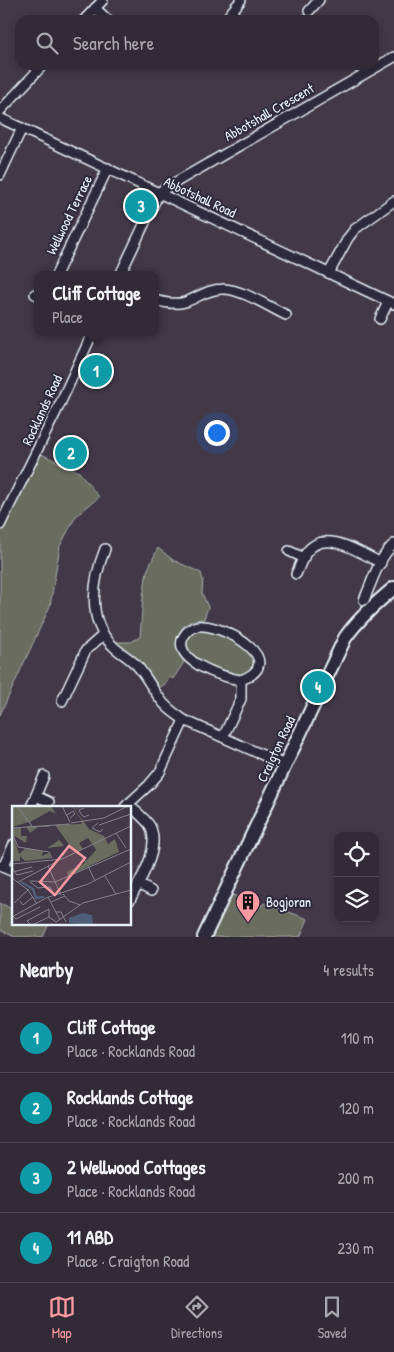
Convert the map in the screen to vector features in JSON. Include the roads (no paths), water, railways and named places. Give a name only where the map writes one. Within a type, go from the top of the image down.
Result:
[{"type":"street","points":[[89,15],[103,0]]},
{"type":"street","points":[[229,15],[241,0]]},
{"type":"street","points":[[309,11],[319,0]]},
{"type":"street","points":[[95,8],[103,15]]},
{"type":"street","name":"Abbotshall Crescent","points":[[379,66],[394,57]]},
{"type":"street","points":[[0,111],[38,70]]},
{"type":"street","name":"Abbotshall Crescent","points":[[159,193],[372,70]]},
{"type":"street","name":"Abbotshall Road","points":[[0,118],[391,303],[380,319]]},
{"type":"street","points":[[0,175],[22,128]]},
{"type":"street","name":"Wellwood Terrace","points":[[58,271],[108,168]]},
{"type":"street","points":[[122,271],[159,193]]},
{"type":"street","points":[[329,273],[355,229],[394,201]]},
{"type":"street","points":[[159,301],[169,304],[184,302],[202,294],[222,289],[238,292],[286,315]]},
{"type":"street","name":"Rocklands Road","points":[[0,525],[91,336]]},
{"type":"street","points":[[296,574],[307,552],[323,542],[342,544],[380,563]]},
{"type":"street","points":[[364,600],[380,563],[388,549],[394,544]]},
{"type":"street","points":[[105,549],[97,568],[94,586],[97,618],[103,635],[113,647],[138,666],[161,701],[172,712],[184,720],[285,765]]},
{"type":"street","points":[[289,550],[304,558]]},
{"type":"street","name":"Craigton Road","points":[[204,937],[344,638],[358,621],[394,588]]},
{"type":"street","points":[[197,626],[204,626],[219,629],[246,643],[256,653],[258,660],[257,667],[252,674],[241,680],[216,675],[195,663],[184,652],[183,639],[185,634],[197,626]]},
{"type":"street","points":[[62,701],[86,650],[103,635]]},
{"type":"street","points":[[223,737],[241,699],[241,680]]},
{"type":"street","points":[[126,805],[149,785],[160,772],[184,720]]},
{"type":"street","points":[[31,806],[44,776]]},
{"type":"street","points":[[36,796],[49,802]]},
{"type":"street","points":[[131,809],[149,825],[154,845],[131,898]]},
{"type":"street","points":[[2,866],[12,848]]},
{"type":"street","points":[[138,884],[151,891]]},
{"type":"place","name":"2 Wellwood Cottages","points":[[141,206]]},
{"type":"place","name":"Cliff Cottage","points":[[96,371]]},
{"type":"place","name":"Rocklands Cottage","points":[[71,453]]},
{"type":"place","name":"11 ABD","points":[[318,687]]},
{"type":"place","name":"Bogjoran","points":[[248,923]]}]
